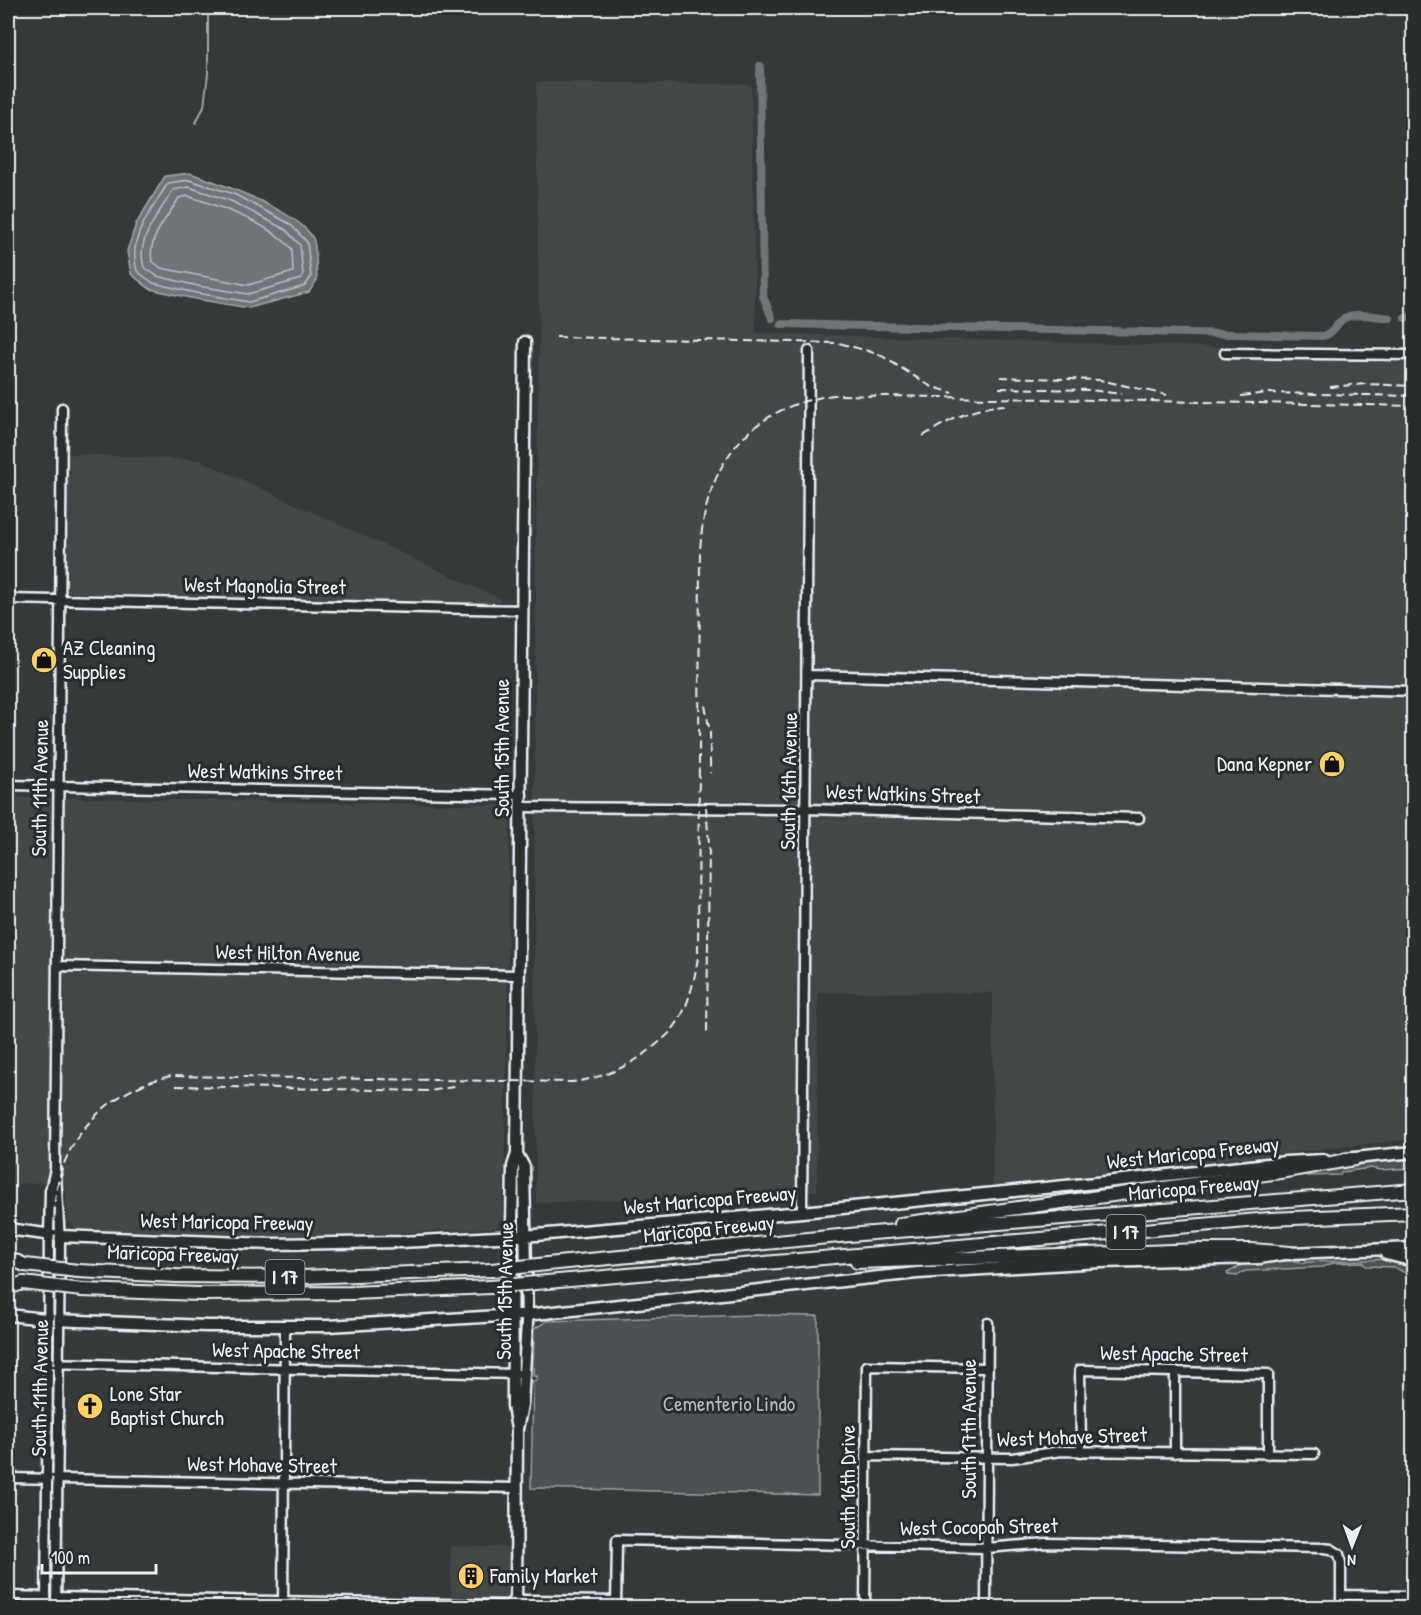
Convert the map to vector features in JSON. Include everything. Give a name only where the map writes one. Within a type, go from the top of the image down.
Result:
[{"type":"highway","points":[[860,1234],[899,1224],[1280,1172],[1354,1159]]},
{"type":"highway","name":"Maricopa Freeway","points":[[8,1263],[78,1271],[302,1277],[492,1270],[860,1234],[1413,1190]]},
{"type":"highway","name":"Maricopa Freeway","points":[[8,1281],[82,1290],[200,1294],[352,1293],[491,1287],[1269,1219],[1413,1213]]},
{"type":"highway","points":[[839,1257],[858,1263],[1200,1250],[1290,1253]]},
{"type":"highway","points":[[8,1258],[26,1265]]},
{"type":"highway","points":[[8,1288],[23,1283]]},
{"type":"main road","name":"South 15th Avenue","points":[[516,1604],[518,1429],[522,1405],[512,1316],[512,1235],[513,1166],[517,1154],[525,342]]},
{"type":"main road","name":"West Maricopa Freeway","points":[[8,1229],[54,1236],[160,1242],[272,1245],[400,1242],[526,1235],[802,1212],[1285,1162],[1354,1159],[1413,1152]]},
{"type":"main road","name":"South 15th Avenue","points":[[517,1154],[524,1167],[527,1315],[518,1374]]},
{"type":"main road","points":[[8,1315],[53,1319],[285,1328],[527,1315],[918,1273],[1100,1262],[1259,1258],[1290,1253],[1413,1248]]},
{"type":"main road","points":[[1368,1251],[1413,1261]]},
{"type":"street","name":"South 16th Avenue","points":[[802,1212],[809,351]]},
{"type":"street","points":[[1225,353],[1413,356]]},
{"type":"street","name":"South 11th Avenue","points":[[56,1608],[48,1364],[53,1319],[54,1236],[58,1181],[55,1169],[62,408]]},
{"type":"street","name":"West Magnolia Street","points":[[8,599],[522,610]]},
{"type":"street","points":[[807,675],[1413,691]]},
{"type":"street","name":"West Watkins Street","points":[[8,785],[1139,818]]},
{"type":"street","name":"West Hilton Avenue","points":[[57,966],[519,975]]},
{"type":"street","name":"South 11th Avenue","points":[[46,1608],[58,1364],[53,1319]]},
{"type":"street","name":"South 17th Avenue","points":[[986,1608],[988,1323]]},
{"type":"street","points":[[284,1604],[285,1328]]},
{"type":"street","name":"West Apache Street","points":[[48,1364],[518,1374]]},
{"type":"street","name":"South 16th Drive","points":[[865,1608],[867,1366],[987,1368]]},
{"type":"street","name":"West Apache Street","points":[[1081,1452],[1080,1370],[1268,1374],[1268,1454]]},
{"type":"street","points":[[1175,1372],[1175,1453]]},
{"type":"street","name":"West Mohave Street","points":[[866,1456],[1012,1458],[1050,1452],[1314,1454]]},
{"type":"street","name":"West Mohave Street","points":[[8,1478],[517,1488]]},
{"type":"street","name":"West Cocopah Street","points":[[616,1604],[617,1540],[987,1548],[1047,1543],[1323,1548],[1331,1549],[1339,1554],[1341,1595]]},
{"type":"street","points":[[1341,1608],[1341,1595],[1413,1596]]},
{"type":"street","points":[[8,1596],[46,1597]]},
{"type":"street","points":[[56,1597],[284,1604],[616,1604]]},
{"type":"shaded area","points":[[536,82],[751,84],[756,333],[1413,353],[1413,1136],[1404,1140],[993,1186],[993,993],[818,992],[817,1191],[536,1203],[534,925],[539,340]]},
{"type":"shaded area","points":[[65,455],[200,460],[501,599],[499,603],[78,597],[67,591]]},
{"type":"shaded area","points":[[8,797],[505,805],[510,812],[504,1215],[497,1228],[353,1235],[218,1236],[77,1231],[68,1221],[65,1183],[8,1184]]},
{"type":"shaded area","points":[[451,1546],[514,1547],[513,1599],[504,1602],[451,1601]]},
{"type":"green space","points":[[1413,1159],[1413,1168],[1380,1170],[1371,1168],[1342,1172],[1340,1175],[1307,1176],[1307,1172]]},
{"type":"green space","points":[[1391,1259],[1414,1266],[1413,1277],[1394,1267],[1366,1266],[1363,1262],[1333,1263],[1322,1267],[1245,1271],[1237,1276],[1227,1273],[1248,1262],[1300,1261],[1305,1263]]},
{"type":"green space","name":"Cementerio Lindo","points":[[754,1315],[818,1316],[818,1495],[531,1488],[533,1381],[537,1380],[537,1376],[533,1376],[534,1329],[547,1321]]},
{"type":"water","points":[[190,173],[257,199],[292,218],[305,228],[313,238],[316,252],[317,280],[309,292],[249,308],[150,289],[131,274],[127,251],[136,224],[165,176]]},
{"type":"waterway","points":[[196,123],[204,106],[208,74],[208,8]]},
{"type":"waterway","points":[[760,66],[763,296],[772,318]]},
{"type":"waterway","points":[[1405,318],[1414,315]]},
{"type":"waterway","points":[[781,324],[1322,336],[1350,316],[1390,318]]},
{"type":"railway","points":[[556,337],[839,343],[882,356],[930,386],[953,393]]},
{"type":"railway","points":[[1000,377],[1100,380],[1167,395]]},
{"type":"railway","points":[[1330,387],[1365,384],[1414,386]]},
{"type":"railway","points":[[999,388],[1090,390],[1121,394]]},
{"type":"railway","points":[[1241,396],[1269,393],[1414,396]]},
{"type":"railway","points":[[51,1608],[55,1201],[59,1177],[67,1156],[78,1136],[92,1119],[109,1104],[128,1092],[149,1082],[171,1076],[572,1082],[604,1075],[633,1062],[662,1040],[678,1022],[690,996],[698,957],[700,552],[703,521],[710,493],[721,468],[736,446],[754,427],[777,412],[803,402],[834,395],[1414,406]]},
{"type":"railway","points":[[923,436],[962,415],[983,408],[1005,405]]},
{"type":"railway","points":[[705,705],[710,733],[710,773]]},
{"type":"railway","points":[[706,807],[709,844],[707,1036]]},
{"type":"railway","points":[[176,1086],[430,1091],[459,1086]]},
{"type":"place","name":"AZ Cleaning Supplies","points":[[44,660]]},
{"type":"place","name":"Dana Kepner","points":[[1332,764]]},
{"type":"place","name":"Lone Star Baptist Church","points":[[90,1406]]},
{"type":"place","name":"Family Market","points":[[471,1576]]}]
